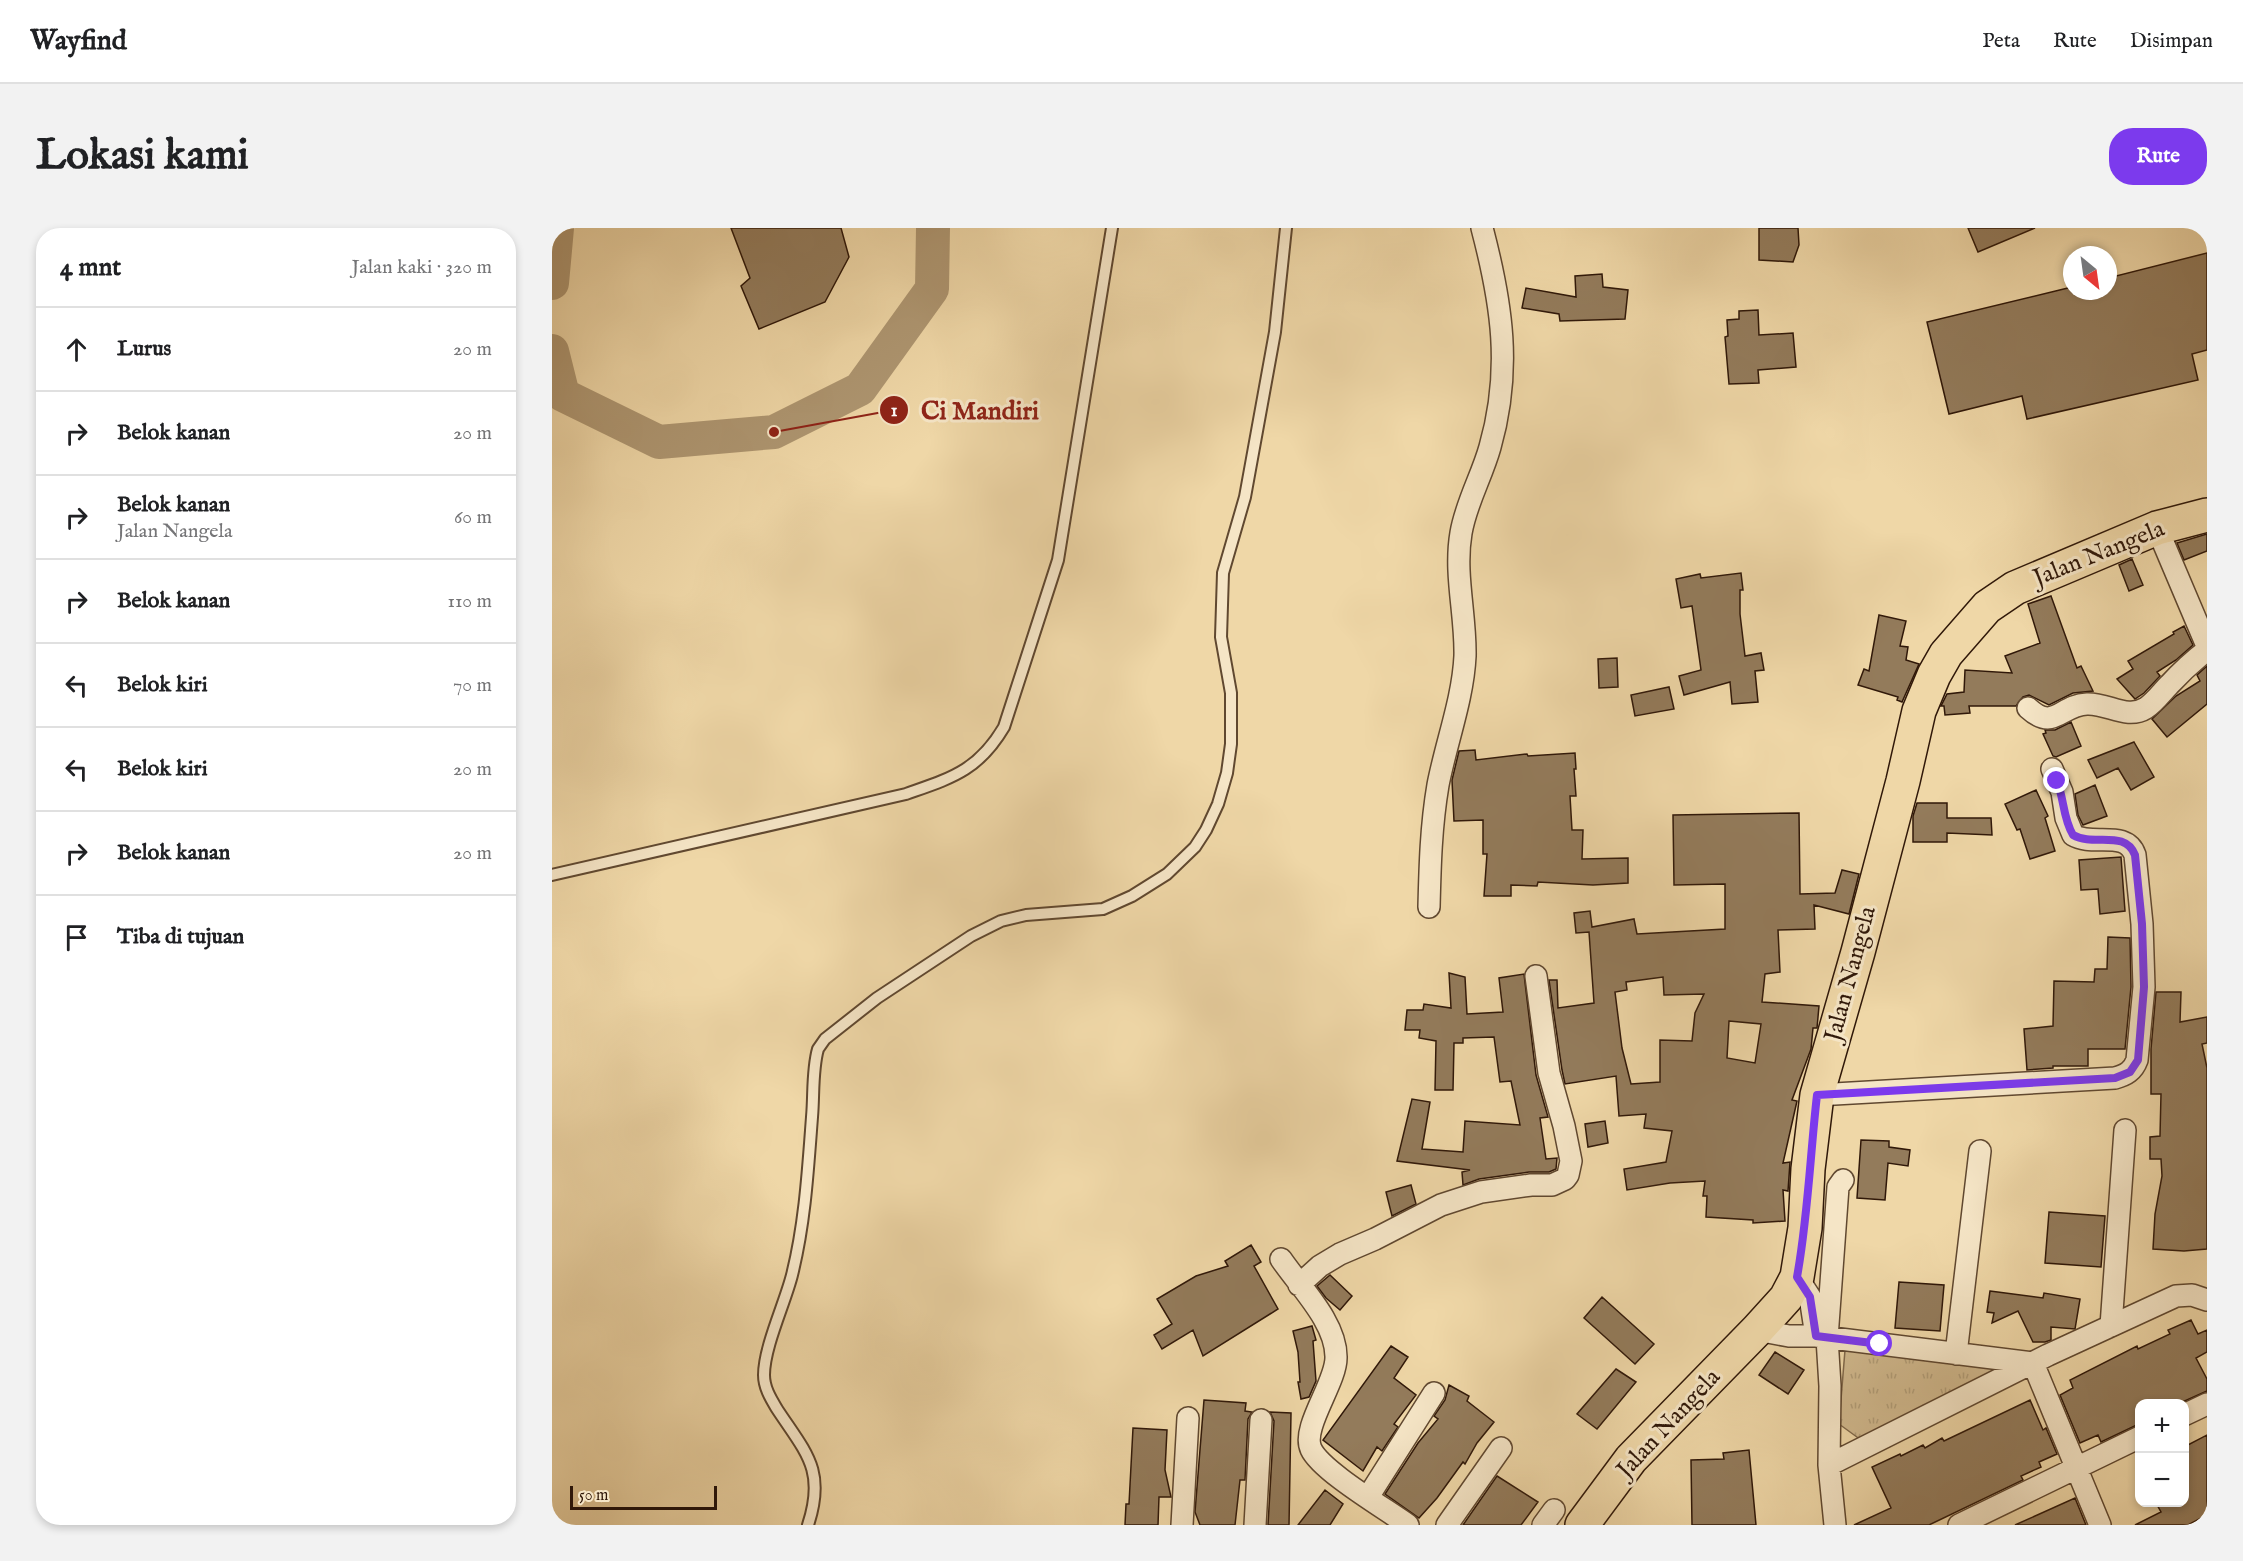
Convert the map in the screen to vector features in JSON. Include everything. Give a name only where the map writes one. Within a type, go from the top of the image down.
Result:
[{"type":"main road","name":"Jalan Nangela","points":[[1582,1525],[1631,1459],[1757,1330],[1786,1298],[1797,1277],[1805,1228],[1817,1095],[1904,781],[1919,711],[1934,675],[1946,654],[1987,607],[2015,588],[2157,528],[2207,515]]},
{"type":"street","points":[[1429,907],[1431,826],[1465,657],[1459,551],[1461,533],[1470,500],[1490,448],[1502,379],[1504,341],[1492,268],[1482,228]]},
{"type":"street","points":[[2028,708],[2042,719],[2086,704],[2099,705],[2118,711],[2139,711],[2152,703],[2207,648],[2157,528]]},
{"type":"street","points":[[1817,1095],[2115,1078],[2133,1069],[2138,1060],[2144,987],[2142,924],[2135,855],[2133,849],[2125,842],[2084,839],[2073,835],[2066,818],[2062,792],[2052,769]]},
{"type":"street","points":[[1299,1285],[1320,1266],[1340,1254],[1441,1205],[1481,1192],[1531,1185],[1552,1185],[1565,1179],[1570,1161],[1564,1126],[1549,1072],[1536,976]]},
{"type":"street","points":[[2111,1326],[2125,1130]]},
{"type":"street","points":[[1956,1353],[1980,1151]]},
{"type":"street","points":[[1821,1337],[1838,1186],[1843,1180]]},
{"type":"street","points":[[1281,1259],[1327,1323],[1336,1357],[1335,1369],[1308,1442],[1316,1458],[1326,1468],[1408,1525]]},
{"type":"street","points":[[1797,1277],[1810,1297],[1821,1337],[1830,1386],[1829,1465],[1835,1525]]},
{"type":"street","points":[[1829,1465],[2176,1296],[2192,1294],[2207,1300]]},
{"type":"street","points":[[1757,1330],[1789,1336],[1821,1337],[2033,1364]]},
{"type":"street","points":[[2033,1364],[2100,1525]]},
{"type":"street","points":[[1368,1497],[1434,1393]]},
{"type":"street","points":[[2189,1413],[2207,1404]]},
{"type":"street","points":[[1182,1525],[1188,1418]]},
{"type":"street","points":[[1255,1525],[1261,1419]]},
{"type":"street","points":[[1959,1525],[2135,1439]]},
{"type":"street","points":[[1447,1525],[1501,1448]]},
{"type":"lane","points":[[552,875],[906,794],[954,776],[981,758],[1004,727],[1058,560],[1112,228]]},
{"type":"lane","points":[[808,1525],[816,1494],[814,1476],[808,1456],[800,1441],[771,1398],[764,1378],[764,1368],[792,1275],[805,1210],[818,1049],[825,1040],[877,998],[972,936],[1001,921],[1026,915],[1103,909],[1132,896],[1167,874],[1184,860],[1206,830],[1218,804],[1227,773],[1231,744],[1231,693],[1221,637],[1223,573],[1245,497],[1275,332],[1286,228]]},
{"type":"green space","points":[[1845,1350],[2004,1364],[2002,1373],[1861,1440],[1839,1424]]},
{"type":"building","points":[[731,228],[841,228],[849,257],[825,302],[759,329],[741,286],[750,278]]},
{"type":"building","points":[[1759,228],[1798,228],[1799,245],[1793,262],[1759,260]]},
{"type":"building","points":[[1968,228],[2035,228],[1978,252]]},
{"type":"building","points":[[2207,253],[2207,350],[2192,354],[2198,380],[2027,419],[2022,396],[1949,414],[1927,322],[2063,289],[2063,300],[2117,300],[2117,276]]},
{"type":"building","points":[[1602,274],[1603,287],[1628,290],[1625,319],[1560,321],[1559,314],[1522,308],[1526,288],[1576,297],[1575,276]]},
{"type":"building","points":[[1758,310],[1759,335],[1793,333],[1796,367],[1758,370],[1759,383],[1729,384],[1725,337],[1728,336],[1727,320],[1739,319],[1739,311]]},
{"type":"building","points":[[2207,534],[2207,551],[2184,560],[2177,543]]},
{"type":"building","points":[[2132,559],[2143,585],[2129,591],[2119,565]]},
{"type":"building","points":[[1741,573],[1743,590],[1740,590],[1740,614],[1745,656],[1761,653],[1764,670],[1755,671],[1758,702],[1732,704],[1730,682],[1684,695],[1679,676],[1701,670],[1692,606],[1681,608],[1676,579],[1700,574],[1701,578]]},
{"type":"building","points":[[2051,596],[2077,668],[2081,666],[2093,691],[2073,693],[2049,705],[2029,695],[2023,697],[2016,706],[1969,706],[1970,713],[1945,715],[1944,706],[1941,706],[1947,694],[1964,692],[1965,670],[2012,673],[2005,656],[2040,643],[2028,604]]},
{"type":"building","points":[[1879,615],[1906,621],[1900,646],[1908,647],[1906,660],[1919,664],[1902,702],[1897,700],[1898,697],[1858,685],[1864,669],[1869,671]]},
{"type":"building","points":[[2184,626],[2193,645],[2176,660],[2157,672],[2160,676],[2135,699],[2117,679],[2133,669],[2128,661]]},
{"type":"building","points":[[1617,658],[1618,687],[1599,688],[1598,659]]},
{"type":"building","points":[[2207,666],[2207,704],[2167,737],[2152,719],[2176,696],[2200,681],[2197,675]]},
{"type":"building","points":[[1669,687],[1674,709],[1635,716],[1631,695]]},
{"type":"building","points":[[2071,722],[2081,746],[2056,757],[2053,756],[2043,734],[2046,733],[2045,730],[2055,730]]},
{"type":"building","points":[[2134,742],[2154,777],[2131,790],[2118,768],[2097,778],[2088,760]]},
{"type":"building","points":[[1475,750],[1476,760],[1527,754],[1528,756],[1575,753],[1576,796],[1570,796],[1572,830],[1583,830],[1582,859],[1628,858],[1628,883],[1593,885],[1538,882],[1537,886],[1511,885],[1511,896],[1484,896],[1487,854],[1483,854],[1483,820],[1454,821],[1452,780],[1459,751]]},
{"type":"building","points":[[2095,785],[2107,816],[2083,825],[2078,815],[2075,794]]},
{"type":"building","points":[[2036,790],[2048,816],[2045,818],[2055,851],[2030,859],[2020,829],[2017,830],[2005,804]]},
{"type":"building","points":[[1917,803],[1947,803],[1947,818],[1991,818],[1992,835],[1947,833],[1947,842],[1913,842],[1913,816]]},
{"type":"building","points":[[1799,813],[1800,894],[1835,893],[1842,870],[1859,874],[1849,914],[1814,905],[1815,929],[1778,930],[1780,972],[1765,974],[1762,1002],[1819,1006],[1817,1028],[1813,1028],[1811,1049],[1792,1100],[1797,1101],[1783,1163],[1790,1162],[1788,1191],[1783,1190],[1785,1221],[1753,1223],[1753,1220],[1706,1217],[1707,1196],[1703,1196],[1705,1181],[1670,1183],[1627,1190],[1624,1169],[1666,1162],[1672,1131],[1644,1128],[1646,1114],[1619,1116],[1616,1076],[1565,1084],[1549,980],[1557,980],[1558,1008],[1594,1003],[1589,932],[1576,933],[1574,913],[1590,911],[1592,927],[1634,919],[1637,934],[1725,929],[1725,884],[1674,885],[1673,815]],"holes":[[[1663,977],[1664,995],[1704,994],[1695,1013],[1692,1041],[1660,1040],[1660,1082],[1631,1084],[1622,1048],[1615,992],[1627,990],[1626,982]],[[1729,1021],[1761,1024],[1755,1063],[1727,1058]]]},
{"type":"building","points":[[2121,857],[2125,911],[2100,914],[2098,889],[2081,890],[2079,860]]},
{"type":"building","points":[[2108,937],[2130,938],[2131,987],[2125,1049],[2088,1049],[2088,1066],[2053,1066],[2053,1068],[2027,1070],[2024,1029],[2053,1026],[2054,981],[2094,982],[2095,969],[2107,969]]},
{"type":"building","points":[[1449,973],[1465,977],[1467,1014],[1503,1012],[1499,978],[1524,974],[1536,1075],[1548,1117],[1540,1118],[1546,1159],[1557,1158],[1556,1169],[1549,1172],[1529,1172],[1479,1179],[1463,1185],[1462,1172],[1470,1170],[1397,1161],[1412,1099],[1430,1102],[1422,1149],[1463,1152],[1465,1121],[1520,1125],[1511,1081],[1500,1082],[1494,1037],[1463,1038],[1463,1043],[1454,1043],[1453,1090],[1435,1090],[1436,1041],[1419,1038],[1420,1030],[1405,1030],[1407,1010],[1423,1010],[1424,1004],[1451,1008]]},
{"type":"building","points":[[2156,992],[2181,992],[2180,1022],[2207,1017],[2207,1043],[2202,1044],[2207,1068],[2207,1249],[2184,1251],[2153,1249],[2155,1214],[2162,1176],[2161,1159],[2150,1159],[2150,1137],[2160,1136],[2161,1094],[2151,1094],[2151,1049]]},
{"type":"building","points":[[1605,1121],[1608,1143],[1588,1147],[1585,1124]]},
{"type":"building","points":[[1861,1140],[1889,1141],[1889,1147],[1910,1150],[1908,1166],[1888,1163],[1885,1200],[1857,1198]]},
{"type":"building","points":[[1411,1185],[1416,1204],[1392,1216],[1386,1192]]},
{"type":"building","points":[[2049,1212],[2105,1216],[2101,1267],[2045,1263]]},
{"type":"building","points":[[1251,1245],[1261,1262],[1254,1266],[1278,1309],[1203,1356],[1193,1330],[1162,1349],[1154,1335],[1172,1324],[1157,1299],[1196,1276],[1228,1266],[1225,1261]]},
{"type":"building","points":[[1330,1275],[1352,1296],[1340,1310],[1326,1298],[1317,1286]]},
{"type":"building","points":[[1899,1282],[1944,1285],[1940,1331],[1895,1328]]},
{"type":"building","points":[[1990,1291],[2043,1298],[2044,1293],[2080,1299],[2075,1329],[2051,1327],[2051,1340],[2033,1342],[2018,1311],[1992,1323],[1994,1313],[1987,1312]]},
{"type":"building","points":[[1602,1297],[1654,1344],[1635,1364],[1584,1318]]},
{"type":"building","points":[[2191,1320],[2198,1334],[2207,1330],[2207,1352],[2196,1358],[2207,1379],[2207,1391],[2189,1399],[2135,1399],[2135,1426],[2101,1442],[2098,1435],[2080,1443],[2060,1395],[2073,1388],[2070,1380],[2137,1346],[2138,1349],[2170,1334],[2168,1330]]},
{"type":"building","points":[[1312,1326],[1316,1340],[1313,1341],[1316,1381],[1309,1397],[1301,1399],[1298,1382],[1300,1382],[1298,1352],[1293,1331]]},
{"type":"building","points":[[1391,1346],[1408,1357],[1394,1378],[1416,1395],[1394,1424],[1398,1427],[1382,1451],[1377,1447],[1363,1471],[1323,1440]]},
{"type":"building","points":[[1775,1352],[1804,1370],[1788,1394],[1759,1375]]},
{"type":"building","points":[[1616,1369],[1636,1382],[1597,1429],[1577,1414]]},
{"type":"building","points":[[1449,1385],[1469,1396],[1467,1401],[1494,1422],[1477,1443],[1465,1464],[1463,1462],[1419,1518],[1385,1494],[1418,1443],[1438,1419],[1434,1416],[1445,1400]]},
{"type":"building","points":[[1204,1400],[1246,1403],[1245,1411],[1252,1412],[1248,1419],[1245,1480],[1240,1480],[1235,1525],[1200,1525],[1195,1512]]},
{"type":"building","points":[[2030,1400],[2057,1454],[2039,1462],[2041,1467],[2021,1476],[2023,1480],[1929,1525],[1854,1525],[1891,1508],[1872,1467],[1923,1445],[1925,1448],[1942,1438],[1944,1441]]},
{"type":"building","points":[[1270,1412],[1291,1413],[1289,1525],[1268,1525],[1274,1421]]},
{"type":"building","points":[[1133,1428],[1167,1430],[1165,1470],[1171,1497],[1159,1497],[1158,1525],[1125,1525],[1126,1504],[1129,1504]]},
{"type":"building","points":[[2207,1435],[2207,1515],[2188,1525],[2135,1525],[2161,1512],[2158,1507],[2189,1507],[2189,1444]]},
{"type":"building","points":[[1749,1450],[1756,1525],[1692,1525],[1691,1460],[1724,1459],[1723,1453]]},
{"type":"building","points":[[1497,1476],[1538,1502],[1521,1525],[1463,1525]]},
{"type":"building","points":[[1325,1490],[1343,1504],[1330,1525],[1298,1525]]},
{"type":"building","points":[[2075,1498],[2086,1525],[2015,1525]]},
{"type":"waterway","points":[[552,283],[557,228]]},
{"type":"waterway","points":[[552,351],[563,395],[659,442],[774,432],[860,389],[932,289],[933,228]]},
{"type":"place","name":"Ci Mandiri","points":[[774,432]]},
{"type":"route","points":[[1880,1344],[1816,1336],[1810,1297],[1797,1277],[1805,1228],[1817,1095],[2115,1078],[2130,1072],[2138,1060],[2144,987],[2142,924],[2135,855],[2133,849],[2125,842],[2084,839],[2073,835],[2067,824],[2062,792],[2057,781]]}]
